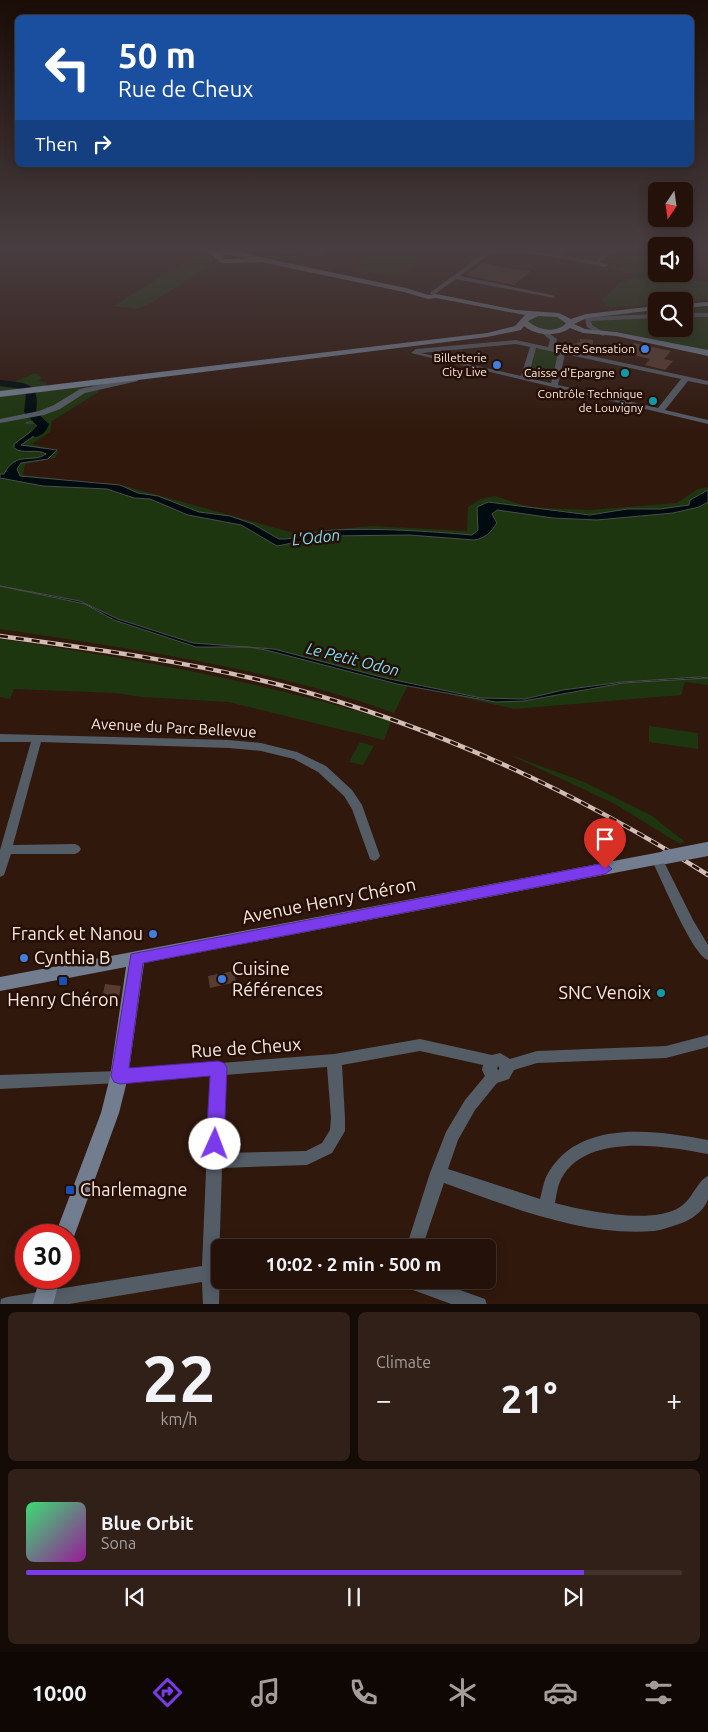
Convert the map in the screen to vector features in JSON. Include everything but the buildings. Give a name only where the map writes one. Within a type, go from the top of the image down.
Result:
[{"type":"main road","points":[[492,308],[508,312],[525,321],[529,326],[541,330],[556,333],[603,334]]},
{"type":"main road","points":[[495,308],[559,315],[648,309]]},
{"type":"main road","points":[[556,333],[586,316],[642,309]]},
{"type":"main road","points":[[437,342],[497,334],[518,328],[529,316],[537,314]]},
{"type":"main road","points":[[559,315],[583,331],[624,336],[708,353]]},
{"type":"main road","points":[[0,394],[541,330]]},
{"type":"main road","name":"Avenue Henry Chéron","points":[[0,984],[708,849]]},
{"type":"main road","points":[[68,1224],[106,1127],[120,1076],[136,958]]},
{"type":"main road","points":[[42,1302],[46,1289]]},
{"type":"street","points":[[693,315],[708,315]]},
{"type":"street","points":[[603,334],[589,326],[588,320],[648,316]]},
{"type":"street","points":[[550,349],[556,333]]},
{"type":"street","points":[[708,382],[516,342],[414,353],[708,422]]},
{"type":"street","points":[[524,379],[534,345]]},
{"type":"street","points":[[554,386],[562,351]]},
{"type":"street","points":[[660,411],[686,378]]},
{"type":"street","points":[[0,421],[36,415],[57,407],[82,391],[135,379]]},
{"type":"street","name":"Avenue du Parc Bellevue","points":[[0,738],[229,744],[261,747],[297,756],[322,769],[348,793],[358,808],[374,856]]},
{"type":"street","points":[[0,872],[37,738]]},
{"type":"street","points":[[6,850],[75,849]]},
{"type":"street","points":[[662,858],[689,927],[708,955]]},
{"type":"street","points":[[417,1239],[451,1137],[460,1119],[498,1067],[537,1057],[666,1052],[708,1041]]},
{"type":"street","name":"Rue de Cheux","points":[[0,1082],[120,1076],[334,1060],[420,1045],[498,1067]]},
{"type":"street","points":[[214,1161],[307,1158],[327,1148],[337,1131],[338,1118],[334,1060]]},
{"type":"street","points":[[215,1239],[214,1161],[218,1068]]},
{"type":"street","points":[[546,1208],[547,1196],[556,1170],[565,1159],[582,1149],[603,1143],[650,1138],[708,1147]]},
{"type":"street","points":[[438,1173],[516,1201],[619,1223],[648,1224],[682,1215],[703,1195],[708,1184]]},
{"type":"street","points":[[8,1304],[42,1302],[211,1273]]},
{"type":"street","points":[[211,1304],[213,1289]]},
{"type":"street","points":[[435,1289],[479,1304]]},
{"type":"green space","points":[[693,308],[708,308],[708,350],[601,330],[589,324],[588,317],[648,312],[648,337],[693,337]]},
{"type":"green space","points":[[541,314],[562,318],[567,324],[558,329],[548,329],[528,323],[528,319]]},
{"type":"green space","points":[[540,348],[558,354],[550,381],[531,378],[528,375],[536,349]]},
{"type":"green space","points":[[36,373],[42,378],[38,381],[46,382],[47,386],[36,388],[22,384],[25,393],[88,386],[100,391],[52,421],[50,432],[32,444],[59,451],[55,458],[25,464],[23,475],[125,486],[294,533],[372,526],[467,531],[468,507],[481,499],[495,496],[522,505],[540,508],[590,510],[677,503],[698,489],[708,487],[708,685],[685,682],[681,695],[514,709],[408,685],[394,713],[298,683],[249,671],[149,652],[0,629],[0,381],[11,383]]},
{"type":"green space","points":[[0,639],[99,654],[197,672],[294,694],[391,721],[384,740],[228,702],[143,697],[115,693],[14,689],[10,699],[0,697]]},
{"type":"green space","points":[[649,726],[698,733],[698,749],[649,742]]},
{"type":"green space","points":[[360,742],[374,746],[363,765],[349,762]]},
{"type":"green space","points":[[508,754],[584,782],[652,816],[685,842],[680,844],[615,804]]},
{"type":"water","points":[[42,422],[47,427],[21,445],[57,450],[48,459],[21,463],[17,469],[20,476],[120,485],[138,493],[158,496],[199,512],[230,516],[253,524],[279,539],[351,529],[403,530],[472,535],[478,530],[477,507],[488,502],[590,515],[627,509],[660,509],[689,505],[690,500],[708,490],[708,502],[699,507],[673,513],[597,520],[553,518],[497,510],[492,514],[497,523],[492,530],[485,536],[474,540],[409,535],[329,536],[277,546],[241,525],[188,515],[150,499],[134,498],[107,489],[43,486],[0,478],[0,474],[4,474],[14,462],[41,457],[46,454],[14,448],[14,444],[37,427],[35,423],[26,423]]},
{"type":"water","points":[[0,586],[80,601],[118,619],[193,643],[247,647],[196,647],[114,620],[85,604]]},
{"type":"water","points":[[249,647],[274,649],[385,678],[481,698],[525,699],[563,690],[622,682],[708,678],[623,683],[524,701],[496,702],[397,684]]},
{"type":"waterway","name":"L'Odon","points":[[0,383],[27,387],[27,390],[33,397],[30,412],[38,422],[43,424],[42,428],[35,434]]},
{"type":"railway","points":[[0,636],[178,663],[249,677],[340,702],[450,741],[503,764],[607,816],[708,875]]},
{"type":"place","name":"Fête Sensation","points":[[645,349]]},
{"type":"place","name":"Billetterie City Live","points":[[497,365]]},
{"type":"place","name":"Caisse d'Epargne","points":[[625,373]]},
{"type":"place","name":"Contrôle Technique de Louvigny","points":[[653,401]]},
{"type":"place","name":"Franck et Nanou","points":[[153,934]]},
{"type":"place","name":"Cynthia B","points":[[24,958]]},
{"type":"place","name":"Cuisine Références","points":[[222,979]]},
{"type":"place","name":"Henry Chéron","points":[[63,981]]},
{"type":"place","name":"SNC Venoix","points":[[661,993]]},
{"type":"place","name":"Charlemagne","points":[[70,1190]]},
{"type":"route","points":[[215,1144],[218,1068],[120,1076],[136,958],[605,869]]},
{"type":"water label","name":"Le Petit Odon","points":[[353,659]]}]
